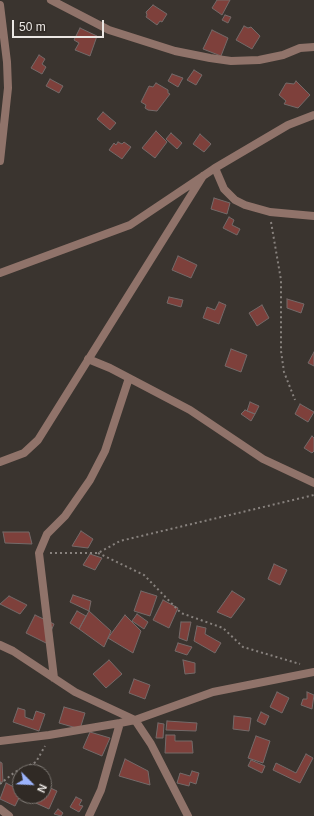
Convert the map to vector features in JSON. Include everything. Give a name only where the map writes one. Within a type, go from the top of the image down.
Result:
[{"type":"street","points":[[51,0],[109,30],[174,50],[210,58],[231,61],[258,60],[283,55],[300,48],[314,47]]},
{"type":"street","points":[[0,5],[7,62],[8,88],[0,161]]},
{"type":"street","points":[[0,273],[130,225],[214,168],[288,124],[314,115]]},
{"type":"street","points":[[214,168],[224,189],[235,200],[258,210],[314,216]]},
{"type":"street","points":[[0,462],[24,453],[38,440],[203,176]]},
{"type":"street","points":[[88,359],[129,378],[190,410],[263,459],[314,483]]},
{"type":"street","points":[[54,678],[39,553],[47,534],[66,516],[90,480],[105,451],[129,378]]},
{"type":"street","points":[[0,645],[13,651],[75,692],[135,720],[151,744],[188,816]]},
{"type":"street","points":[[0,741],[120,724],[213,692],[314,672]]},
{"type":"street","points":[[89,816],[101,790],[120,724]]},
{"type":"street","points":[[0,809],[9,816]]},
{"type":"path","points":[[270,212],[281,280],[280,351],[284,372],[295,400]]},
{"type":"path","points":[[98,553],[120,541],[314,495]]},
{"type":"path","points":[[39,553],[98,553],[144,575],[181,613],[223,628],[242,647],[301,664]]},
{"type":"path","points":[[0,784],[15,772],[36,762],[45,748],[49,735]]},
{"type":"building","points":[[217,0],[230,0],[222,15],[212,8]]},
{"type":"building","points":[[153,5],[167,14],[162,22],[160,21],[157,25],[146,17],[146,12]]},
{"type":"building","points":[[225,15],[231,17],[228,23],[222,20]]},
{"type":"building","points":[[244,26],[248,28],[251,27],[260,36],[252,49],[236,40]]},
{"type":"building","points":[[80,28],[97,36],[90,56],[75,50],[79,43],[74,40]]},
{"type":"building","points":[[212,30],[228,38],[221,56],[203,49]]},
{"type":"building","points":[[39,55],[45,59],[42,64],[46,67],[42,74],[31,68]]},
{"type":"building","points":[[194,70],[202,75],[196,85],[187,80]]},
{"type":"building","points":[[172,74],[183,78],[178,87],[168,81]]},
{"type":"building","points":[[50,79],[63,86],[59,93],[46,86]]},
{"type":"building","points":[[296,81],[310,95],[298,108],[284,104],[286,101],[279,95],[286,83],[294,84]]},
{"type":"building","points":[[156,83],[168,90],[168,93],[170,94],[157,111],[148,110],[145,108],[146,105],[141,102],[149,86],[153,87]]},
{"type":"building","points":[[103,112],[116,123],[110,130],[97,119]]},
{"type":"building","points":[[156,131],[167,142],[155,158],[142,148]]},
{"type":"building","points":[[171,133],[182,143],[177,149],[166,139]]},
{"type":"building","points":[[200,134],[211,144],[204,152],[193,144]]},
{"type":"building","points":[[118,142],[122,144],[124,142],[131,147],[122,159],[109,150],[114,143],[116,145]]},
{"type":"building","points":[[214,198],[230,203],[227,214],[211,209]]},
{"type":"building","points":[[229,217],[234,220],[232,225],[240,229],[237,235],[223,228]]},
{"type":"building","points":[[178,256],[197,265],[191,278],[172,270]]},
{"type":"building","points":[[169,297],[183,300],[181,307],[167,303]]},
{"type":"building","points":[[287,299],[304,304],[301,313],[287,308]]},
{"type":"building","points":[[219,302],[226,305],[219,324],[203,318],[207,307],[215,310]]},
{"type":"building","points":[[262,305],[269,318],[257,326],[249,313]]},
{"type":"building","points":[[231,349],[247,355],[241,372],[225,366]]},
{"type":"building","points":[[314,352],[314,366],[308,363]]},
{"type":"building","points":[[250,402],[259,406],[255,414],[247,411]]},
{"type":"building","points":[[300,404],[314,412],[308,422],[295,414]]},
{"type":"building","points":[[245,410],[255,414],[251,421],[241,414]]},
{"type":"building","points":[[312,436],[314,438],[314,451],[312,453],[304,448]]},
{"type":"building","points":[[81,531],[93,539],[88,548],[72,546]]},
{"type":"building","points":[[3,532],[29,532],[32,544],[5,543]]},
{"type":"building","points":[[90,554],[102,558],[95,570],[83,565]]},
{"type":"building","points":[[274,564],[287,570],[280,585],[268,579]]},
{"type":"building","points":[[141,591],[157,596],[150,616],[134,611]]},
{"type":"building","points":[[232,591],[245,599],[231,618],[217,612]]},
{"type":"building","points":[[73,595],[91,601],[89,611],[70,602]]},
{"type":"building","points":[[9,596],[27,605],[20,614],[0,604]]},
{"type":"building","points":[[163,600],[178,608],[169,628],[153,620]]},
{"type":"building","points":[[77,611],[86,616],[79,629],[70,623]]},
{"type":"building","points":[[89,611],[111,631],[104,647],[79,629]]},
{"type":"building","points":[[137,614],[148,622],[144,629],[132,621]]},
{"type":"building","points":[[35,615],[54,624],[46,643],[26,633]]},
{"type":"building","points":[[125,615],[141,631],[133,653],[108,638]]},
{"type":"building","points":[[181,622],[191,622],[187,641],[179,638]]},
{"type":"building","points":[[197,626],[206,628],[205,634],[221,643],[215,653],[194,641]]},
{"type":"building","points":[[178,643],[192,647],[187,655],[175,651]]},
{"type":"building","points":[[109,660],[122,674],[106,688],[93,674]]},
{"type":"building","points":[[183,660],[195,663],[195,673],[185,674]]},
{"type":"building","points":[[134,679],[150,685],[145,699],[129,693]]},
{"type":"building","points":[[277,692],[289,698],[282,713],[270,707]]},
{"type":"building","points":[[307,692],[314,695],[312,709],[301,705],[303,699],[307,699]]},
{"type":"building","points":[[64,707],[85,713],[80,729],[59,723]]},
{"type":"building","points":[[18,708],[25,710],[25,717],[33,720],[36,711],[45,714],[39,731],[13,722]]},
{"type":"building","points":[[261,712],[269,716],[265,725],[257,721]]},
{"type":"building","points":[[234,716],[251,718],[249,731],[233,729]]},
{"type":"building","points":[[167,721],[197,723],[196,731],[166,730]]},
{"type":"building","points":[[158,723],[164,724],[163,738],[156,738]]},
{"type":"building","points":[[90,732],[110,738],[102,756],[83,748]]},
{"type":"building","points":[[166,735],[175,735],[175,741],[192,741],[193,753],[165,753]]},
{"type":"building","points":[[256,736],[270,741],[263,763],[248,758]]},
{"type":"building","points":[[306,754],[313,758],[300,783],[273,770],[276,763],[296,773]]},
{"type":"building","points":[[125,759],[148,771],[150,785],[119,776]]},
{"type":"building","points":[[251,760],[265,766],[262,773],[248,766]]},
{"type":"building","points":[[0,762],[2,763],[3,782],[0,782]]},
{"type":"building","points":[[192,771],[199,773],[196,784],[190,782],[189,786],[177,783],[180,773],[190,776]]},
{"type":"building","points":[[6,783],[12,786],[12,804],[16,804],[15,806],[0,799]]},
{"type":"building","points":[[52,789],[57,791],[52,802]]},
{"type":"building","points":[[76,797],[82,800],[79,805],[83,806],[79,812],[70,807]]},
{"type":"building","points":[[38,804],[51,804],[49,809]]},
{"type":"building","points":[[58,809],[63,813],[61,816],[54,814]]}]
